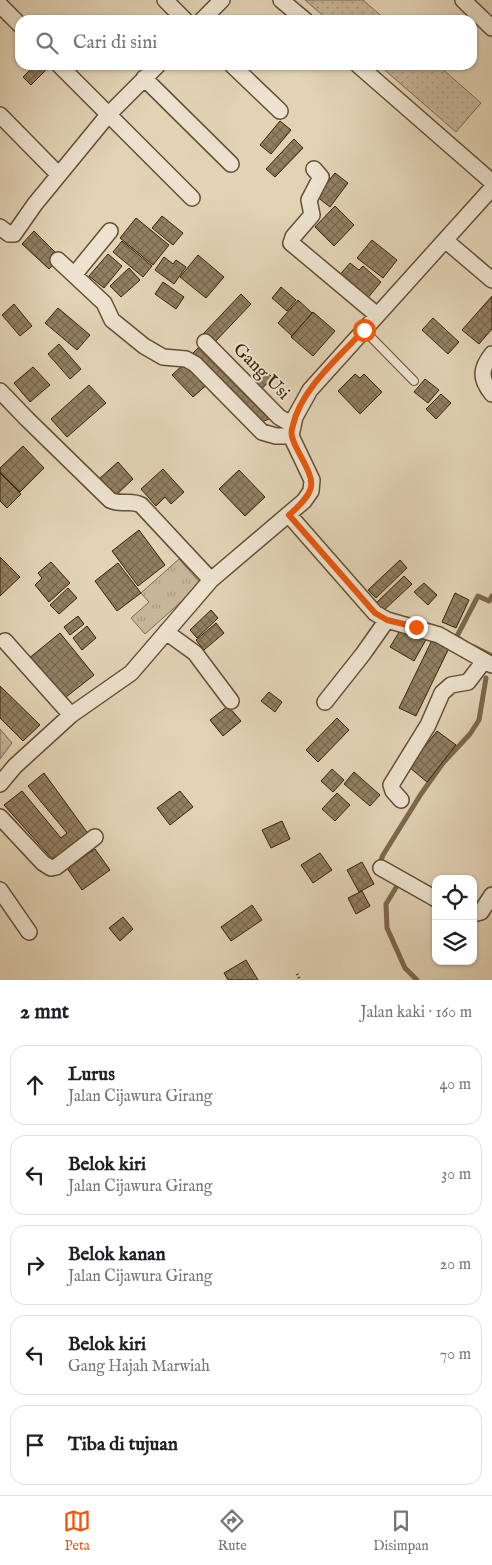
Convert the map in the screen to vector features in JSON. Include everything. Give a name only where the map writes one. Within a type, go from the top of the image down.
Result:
[{"type":"street","points":[[165,0],[180,15]]},
{"type":"street","points":[[207,15],[222,0]]},
{"type":"street","points":[[281,0],[299,15]]},
{"type":"street","points":[[463,0],[490,22]]},
{"type":"street","points":[[0,5],[15,20]]},
{"type":"street","points":[[64,70],[192,198]]},
{"type":"street","points":[[2,229],[14,234],[108,115],[153,70]]},
{"type":"street","points":[[237,70],[280,111]]},
{"type":"street","points":[[364,70],[492,182]]},
{"type":"street","points":[[144,78],[231,164]]},
{"type":"street","points":[[0,115],[59,175]]},
{"type":"street","points":[[314,169],[321,177],[309,200],[312,215],[293,237],[291,243],[377,315]]},
{"type":"street","points":[[58,260],[104,303],[112,320],[144,346],[163,356],[186,359],[195,364],[262,432],[276,436],[292,430],[310,390],[492,188]]},
{"type":"street","points":[[74,275],[110,231]]},
{"type":"street","points":[[445,240],[492,280]]},
{"type":"street","name":"Gang Usi","points":[[205,342],[292,430]]},
{"type":"street","points":[[492,354],[484,367],[482,377],[485,386],[492,394]]},
{"type":"street","points":[[0,391],[110,500],[119,504],[131,502],[141,505],[211,580]]},
{"type":"street","points":[[0,784],[15,766],[70,716],[131,673],[211,580],[304,501],[311,491],[312,480],[292,430]]},
{"type":"street","points":[[289,515],[375,613],[387,620],[439,635],[488,663],[468,682],[451,685],[442,693],[428,726],[391,785],[393,791],[401,800]]},
{"type":"street","points":[[325,702],[387,620]]},
{"type":"street","points":[[166,632],[195,653],[231,701]]},
{"type":"street","points":[[5,641],[70,716]]},
{"type":"street","points":[[0,817],[43,863],[51,868],[56,867],[95,837]]},
{"type":"street","points":[[381,868],[432,897]]},
{"type":"street","points":[[0,890],[30,932]]},
{"type":"street","points":[[477,913],[481,912],[492,895]]},
{"type":"lane","points":[[364,330],[414,381]]},
{"type":"path","points":[[297,974],[300,980]]},
{"type":"green space","points":[[305,0],[363,0],[380,15],[322,15]]},
{"type":"green space","points":[[385,70],[444,70],[481,103],[456,132]]},
{"type":"green space","points":[[179,559],[201,584],[145,634],[131,618],[149,602],[141,593]]},
{"type":"green space","points":[[0,729],[12,743],[0,759]]},
{"type":"building","points":[[30,70],[46,70],[31,85],[23,77]]},
{"type":"building","points":[[280,121],[291,130],[271,154],[260,145]]},
{"type":"building","points":[[294,139],[303,148],[275,177],[266,169]]},
{"type":"building","points":[[335,173],[348,183],[330,207],[316,196]]},
{"type":"building","points":[[335,206],[354,225],[334,246],[315,227]]},
{"type":"building","points":[[162,216],[183,233],[173,245],[152,228]]},
{"type":"building","points":[[136,218],[169,245],[153,265],[120,238]]},
{"type":"building","points":[[34,231],[60,257],[49,269],[22,244]]},
{"type":"building","points":[[372,240],[397,260],[383,278],[357,258]]},
{"type":"building","points":[[122,241],[152,266],[143,277],[113,252]]},
{"type":"building","points":[[108,254],[122,266],[104,288],[89,276]]},
{"type":"building","points":[[198,255],[224,277],[206,298],[180,277]]},
{"type":"building","points":[[164,257],[173,264],[176,260],[186,267],[174,284],[155,270]]},
{"type":"building","points":[[350,263],[359,270],[363,266],[381,282],[366,300],[337,278]]},
{"type":"building","points":[[129,268],[140,280],[121,297],[110,286]]},
{"type":"building","points":[[163,282],[184,297],[176,309],[155,294]]},
{"type":"building","points":[[281,287],[296,300],[287,311],[272,298]]},
{"type":"building","points":[[241,294],[251,304],[213,344],[203,334]]},
{"type":"building","points":[[492,296],[492,329],[479,344],[462,330]]},
{"type":"building","points":[[298,300],[312,313],[292,336],[278,323]]},
{"type":"building","points":[[14,304],[32,326],[20,336],[2,315]]},
{"type":"building","points":[[58,308],[90,335],[77,350],[45,323]]},
{"type":"building","points":[[313,312],[335,331],[313,356],[291,337]]},
{"type":"building","points":[[433,318],[459,342],[448,354],[422,330]]},
{"type":"building","points":[[59,344],[81,369],[70,379],[48,354]]},
{"type":"building","points":[[200,346],[271,418],[262,422],[190,356]]},
{"type":"building","points":[[185,363],[209,383],[193,397],[172,375]]},
{"type":"building","points":[[260,366],[273,378],[259,391],[248,378]]},
{"type":"building","points":[[33,367],[50,385],[30,402],[14,383]]},
{"type":"building","points":[[355,374],[360,378],[364,374],[382,392],[360,414],[338,391]]},
{"type":"building","points":[[425,379],[439,390],[428,403],[414,392]]},
{"type":"building","points":[[89,385],[106,403],[67,437],[51,419]]},
{"type":"building","points":[[441,394],[451,403],[436,419],[426,409]]},
{"type":"building","points":[[23,446],[44,468],[20,492],[0,472],[0,468]]},
{"type":"building","points":[[118,462],[133,479],[115,496],[99,479]]},
{"type":"building","points":[[163,469],[184,492],[171,504],[165,497],[156,506],[141,489]]},
{"type":"building","points":[[239,470],[265,497],[245,516],[219,489]]},
{"type":"building","points":[[0,473],[21,494],[7,508],[0,501]]},
{"type":"building","points":[[139,530],[165,565],[138,586],[112,551]]},
{"type":"building","points":[[0,557],[20,577],[0,596]]},
{"type":"building","points":[[400,560],[407,568],[376,598],[368,590]]},
{"type":"building","points":[[51,562],[70,583],[49,602],[35,585],[42,578],[38,573]]},
{"type":"building","points":[[118,563],[141,593],[117,611],[95,581]]},
{"type":"building","points":[[404,576],[412,584],[383,611],[375,604]]},
{"type":"building","points":[[424,583],[437,595],[428,605],[414,592]]},
{"type":"building","points":[[68,588],[77,598],[59,614],[50,605]]},
{"type":"building","points":[[455,593],[469,600],[456,628],[442,622]]},
{"type":"building","points":[[211,610],[218,618],[197,638],[190,630]]},
{"type":"building","points":[[78,616],[84,624],[70,635],[64,627]]},
{"type":"building","points":[[216,623],[224,633],[204,650],[196,640]]},
{"type":"building","points":[[87,626],[96,638],[82,650],[73,638]]},
{"type":"building","points":[[401,629],[427,638],[414,661],[390,647]]},
{"type":"building","points":[[60,633],[94,675],[61,701],[28,659]]},
{"type":"building","points":[[433,638],[450,646],[416,716],[399,708]]},
{"type":"building","points":[[0,686],[40,725],[23,741],[0,718]]},
{"type":"building","points":[[269,692],[282,702],[275,712],[261,701]]},
{"type":"building","points":[[228,706],[241,721],[223,736],[210,720]]},
{"type":"building","points":[[337,718],[349,730],[318,762],[306,750]]},
{"type":"building","points":[[437,731],[456,745],[427,782],[409,767]]},
{"type":"building","points":[[332,769],[344,780],[333,792],[321,781]]},
{"type":"building","points":[[354,772],[380,795],[370,806],[344,784]]},
{"type":"building","points":[[44,773],[89,835],[55,862],[4,805],[22,791],[61,838],[67,833],[28,786]]},
{"type":"building","points":[[180,791],[193,807],[170,825],[157,808]]},
{"type":"building","points":[[337,793],[350,805],[335,821],[322,809]]},
{"type":"building","points":[[282,821],[290,839],[271,848],[262,830]]},
{"type":"building","points":[[95,849],[110,870],[82,890],[67,868]]},
{"type":"building","points":[[320,853],[332,870],[313,883],[301,865]]},
{"type":"building","points":[[362,862],[374,884],[359,892],[347,870]]},
{"type":"building","points":[[362,891],[370,906],[356,914],[348,898]]},
{"type":"building","points":[[252,905],[262,920],[231,941],[221,927]]},
{"type":"building","points":[[123,917],[133,929],[120,941],[109,928]]},
{"type":"building","points":[[246,960],[258,980],[228,980],[224,973]]},
{"type":"waterway","points":[[460,639],[456,638],[478,596],[489,601],[492,596]]},
{"type":"waterway","points":[[474,647],[490,655]]},
{"type":"waterway","points":[[379,865],[383,855],[421,794],[443,763],[470,734],[479,720],[486,678]]},
{"type":"waterway","points":[[400,881],[386,904],[387,928],[405,968],[417,980]]},
{"type":"route","points":[[364,330],[310,390],[295,417],[291,436],[312,480],[311,491],[304,501],[289,515],[375,613],[387,620],[416,627]]}]
